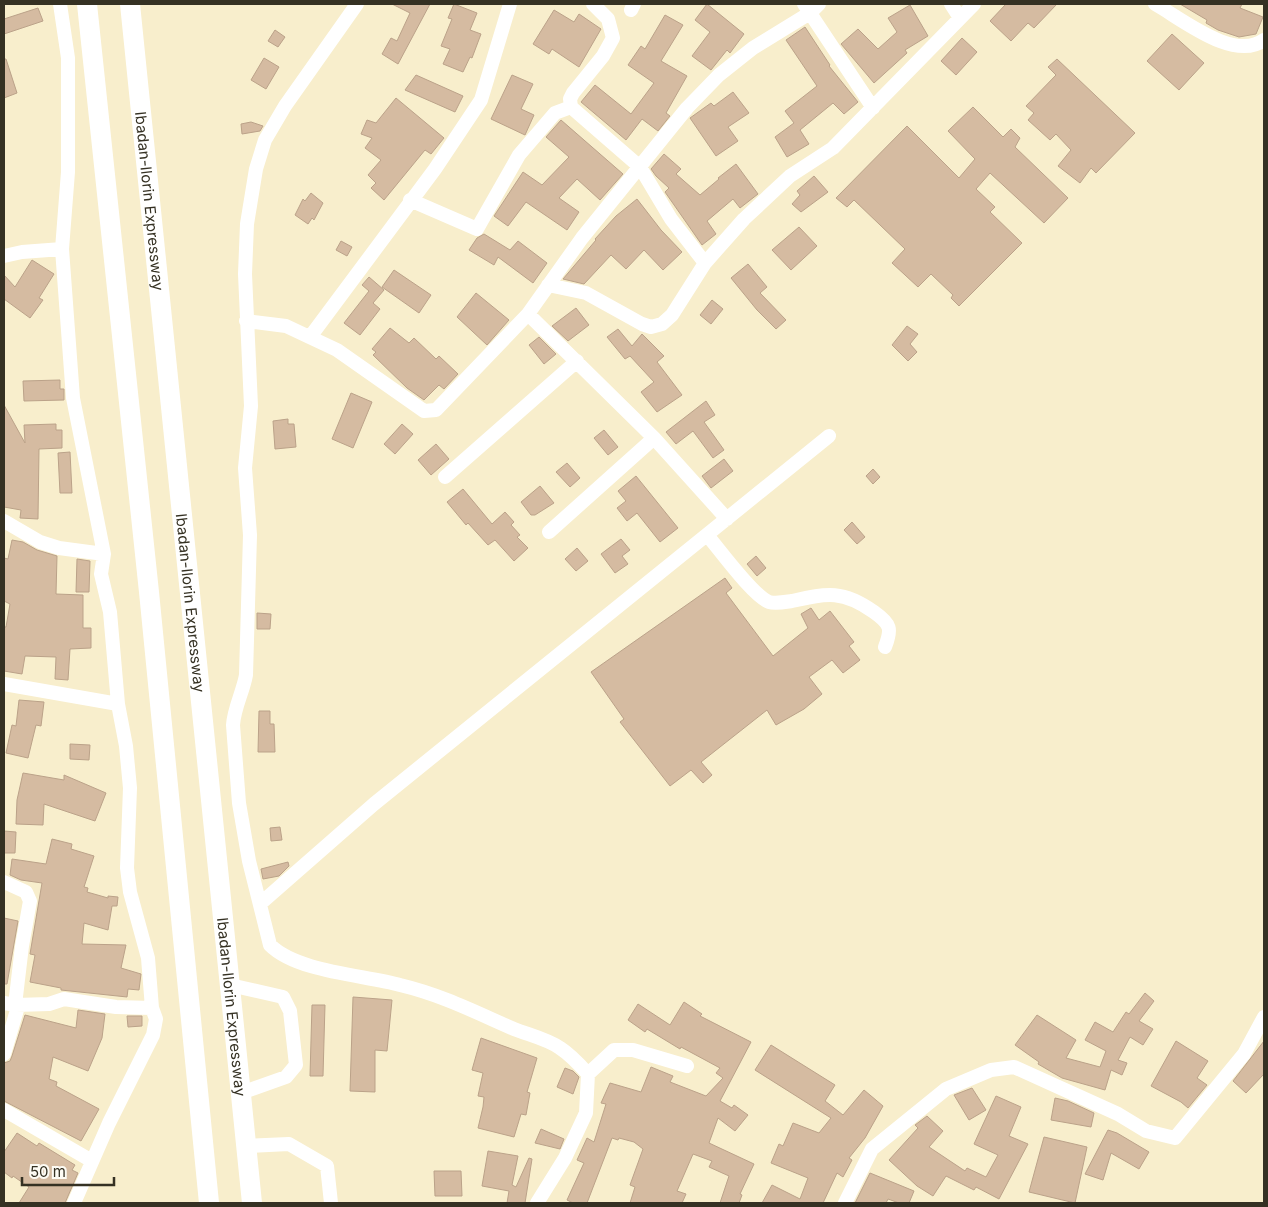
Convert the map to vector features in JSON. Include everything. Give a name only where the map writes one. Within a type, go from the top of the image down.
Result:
[{"type":"highway","points":[[87,4],[149,592],[209,1203]]},
{"type":"highway","name":"Ibadan-Ilorin Expressway","points":[[130,4],[252,1203]]},
{"type":"street","points":[[60,4],[68,58],[68,172],[62,249],[73,398],[104,554],[101,574],[110,612],[118,704],[126,746],[130,788],[127,868],[130,892],[148,958],[152,1008],[156,1019],[153,1035],[92,1161],[74,1203]]},
{"type":"street","points":[[357,4],[303,78],[265,140],[256,168],[247,224],[246,321],[251,406],[245,468],[250,535],[246,675],[243,690],[233,713],[232,725],[239,803],[250,861],[270,945],[278,953],[291,959],[339,973],[400,985],[460,1003],[559,1046],[576,1060],[588,1074],[586,1113],[565,1158],[537,1203]]},
{"type":"street","points":[[310,337],[410,200],[435,169],[481,100],[510,4]]},
{"type":"street","points":[[593,4],[608,19],[613,38],[603,56],[573,93],[570,99],[571,107],[640,168],[671,219],[705,263]]},
{"type":"street","points":[[951,4],[960,18]]},
{"type":"street","points":[[548,285],[586,293],[642,324],[651,327],[662,324],[672,315],[705,263],[771,192],[790,176],[833,148],[974,4]]},
{"type":"street","points":[[1155,4],[1222,43],[1252,46],[1264,40]]},
{"type":"street","points":[[246,321],[286,326],[310,337],[337,350],[424,411],[436,410],[528,314],[582,238],[687,108],[719,75],[753,48],[811,7],[873,108]]},
{"type":"street","points":[[410,200],[477,229],[519,155],[555,113],[571,107]]},
{"type":"street","points":[[4,256],[22,252],[62,249]]},
{"type":"street","points":[[528,314],[577,360],[654,438],[727,518]]},
{"type":"street","points":[[445,477],[577,360]]},
{"type":"street","points":[[261,903],[374,804],[829,436]]},
{"type":"street","points":[[549,532],[654,438]]},
{"type":"street","points":[[4,521],[40,542],[59,548],[104,554]]},
{"type":"street","points":[[708,535],[758,595],[770,602],[784,602],[828,594],[843,595],[858,601],[888,624],[890,634],[885,647]]},
{"type":"street","points":[[4,684],[118,704]]},
{"type":"street","points":[[4,882],[26,892],[30,901],[9,1004]]},
{"type":"street","points":[[230,985],[283,997],[290,1011],[296,1065],[286,1077],[241,1093]]},
{"type":"street","points":[[9,1004],[50,1004],[64,999],[116,1006],[152,1008]]},
{"type":"street","points":[[4,1054],[17,1010],[9,1004]]},
{"type":"street","points":[[845,1203],[872,1149],[946,1089],[991,1070],[1014,1067],[1118,1114],[1146,1131],[1175,1138],[1244,1054],[1264,1017]]},
{"type":"street","points":[[588,1074],[614,1050],[632,1050],[687,1066]]},
{"type":"street","points":[[4,1110],[92,1161]]},
{"type":"street","points":[[246,1146],[289,1144],[327,1166],[331,1203]]},
{"type":"building","points":[[392,4],[430,4],[398,64],[382,54],[391,38],[397,41],[410,13]]},
{"type":"building","points":[[454,4],[477,13],[470,30],[481,34],[472,58],[470,57],[463,72],[443,64],[450,49],[441,46],[452,19],[448,18]]},
{"type":"building","points":[[707,4],[744,34],[730,53],[727,50],[711,70],[692,56],[710,32],[695,20]]},
{"type":"building","points":[[1006,4],[1057,4],[1034,28],[1028,23],[1011,41],[990,21]]},
{"type":"building","points":[[1180,4],[1242,4],[1240,8],[1263,17],[1256,34],[1239,37],[1218,30],[1206,23],[1207,20]]},
{"type":"building","points":[[910,5],[928,36],[905,50],[907,53],[874,83],[841,44],[858,29],[878,49],[897,32],[888,18]]},
{"type":"building","points":[[38,8],[43,21],[4,34],[4,19]]},
{"type":"building","points":[[554,10],[574,22],[579,14],[601,29],[579,67],[552,49],[549,54],[533,44]]},
{"type":"building","points":[[665,15],[683,25],[661,61],[687,76],[666,113],[670,116],[658,131],[642,119],[626,140],[581,102],[595,85],[631,114],[654,83],[628,65],[641,46],[645,49]]},
{"type":"building","points":[[805,27],[829,66],[858,102],[844,114],[833,103],[800,130],[809,144],[787,157],[775,137],[794,123],[785,111],[817,86],[786,40]]},
{"type":"building","points":[[275,30],[285,37],[278,47],[268,41]]},
{"type":"building","points":[[1172,34],[1204,63],[1179,90],[1147,61]]},
{"type":"building","points":[[962,38],[977,52],[956,75],[941,61]]},
{"type":"building","points":[[264,58],[279,67],[266,89],[251,80]]},
{"type":"building","points":[[4,59],[6,59],[17,93],[4,98]]},
{"type":"building","points":[[1057,59],[1135,133],[1096,173],[1091,168],[1080,183],[1058,166],[1071,150],[1056,134],[1050,140],[1028,120],[1034,113],[1026,106],[1056,75],[1048,67]]},
{"type":"building","points":[[416,75],[463,96],[455,112],[405,90]]},
{"type":"building","points":[[512,75],[533,84],[521,109],[534,115],[525,135],[491,119]]},
{"type":"building","points":[[733,92],[749,113],[728,127],[738,141],[716,156],[690,118],[711,103],[714,106]]},
{"type":"building","points":[[396,98],[444,138],[431,154],[425,150],[384,200],[371,188],[376,183],[368,175],[381,160],[365,148],[372,138],[361,134],[367,120],[376,123]]},
{"type":"building","points":[[973,107],[1003,137],[1011,129],[1020,138],[1015,147],[1068,198],[1044,223],[990,173],[976,189],[995,207],[990,212],[1022,243],[959,306],[951,298],[953,295],[931,274],[918,287],[892,263],[905,249],[854,200],[847,207],[836,198],[907,126],[959,178],[975,159],[948,131]]},
{"type":"building","points":[[561,120],[623,174],[600,200],[577,179],[559,198],[579,212],[567,230],[526,202],[508,226],[494,216],[523,172],[542,185],[569,157],[546,137]]},
{"type":"building","points":[[251,122],[263,126],[260,131],[242,134],[241,124]]},
{"type":"building","points":[[664,154],[681,169],[676,174],[700,195],[736,164],[758,194],[740,208],[733,199],[707,221],[716,234],[702,245],[665,192],[669,188],[651,169]]},
{"type":"building","points":[[814,176],[828,192],[801,212],[792,204],[800,195],[797,191]]},
{"type":"building","points":[[311,193],[323,203],[314,220],[312,218],[308,224],[295,215],[303,199],[305,201]]},
{"type":"building","points":[[637,199],[661,230],[682,252],[663,270],[644,250],[626,269],[611,255],[584,284],[563,279],[616,216]]},
{"type":"building","points":[[799,227],[817,246],[791,270],[772,250]]},
{"type":"building","points":[[484,234],[510,250],[518,241],[547,263],[533,283],[498,257],[494,265],[469,250],[477,238]]},
{"type":"building","points":[[341,241],[352,247],[347,256],[336,250]]},
{"type":"building","points":[[32,260],[54,274],[39,298],[43,300],[30,318],[4,299],[4,275],[15,287]]},
{"type":"building","points":[[748,264],[767,287],[760,293],[786,320],[776,329],[757,310],[731,278]]},
{"type":"building","points":[[394,270],[431,295],[419,313],[382,287]]},
{"type":"building","points":[[369,277],[384,290],[373,303],[380,309],[360,335],[344,323],[369,291],[362,285]]},
{"type":"building","points":[[476,293],[509,320],[487,345],[457,317]]},
{"type":"building","points":[[712,300],[723,309],[711,324],[700,315]]},
{"type":"building","points":[[576,308],[589,325],[568,341],[552,326]]},
{"type":"building","points":[[907,326],[918,334],[910,344],[917,352],[908,361],[892,345]]},
{"type":"building","points":[[390,328],[409,343],[414,338],[436,359],[439,356],[458,374],[444,389],[439,385],[424,400],[407,388],[373,355],[376,352],[372,349]]},
{"type":"building","points":[[618,329],[632,346],[642,334],[664,356],[657,362],[682,395],[657,412],[641,392],[654,382],[630,356],[625,359],[607,337]]},
{"type":"building","points":[[539,337],[556,354],[544,364],[529,345]]},
{"type":"building","points":[[60,380],[60,389],[64,389],[64,400],[24,401],[23,381]]},
{"type":"building","points":[[351,393],[372,402],[353,448],[332,439]]},
{"type":"building","points":[[706,401],[715,415],[704,422],[724,450],[713,458],[693,431],[676,444],[666,432]]},
{"type":"building","points":[[4,405],[25,443],[24,425],[56,424],[56,430],[62,430],[62,448],[39,449],[38,519],[20,518],[21,510],[4,507]]},
{"type":"building","points":[[288,419],[288,424],[294,424],[296,447],[275,449],[273,421]]},
{"type":"building","points":[[402,424],[413,434],[395,454],[384,444]]},
{"type":"building","points":[[604,430],[618,447],[608,455],[594,438]]},
{"type":"building","points":[[436,444],[449,459],[431,475],[418,460]]},
{"type":"building","points":[[70,452],[72,493],[60,493],[58,453]]},
{"type":"building","points":[[724,459],[733,471],[711,488],[702,476]]},
{"type":"building","points":[[567,463],[580,478],[570,487],[556,472]]},
{"type":"building","points":[[873,469],[880,477],[873,484],[866,476]]},
{"type":"building","points":[[636,476],[678,528],[660,542],[637,513],[627,521],[617,508],[626,501],[618,491]]},
{"type":"building","points":[[540,486],[554,503],[535,515],[531,515],[521,502]]},
{"type":"building","points":[[463,489],[492,524],[505,512],[514,522],[511,525],[520,535],[517,537],[528,548],[514,561],[495,540],[488,545],[468,523],[466,525],[447,502]]},
{"type":"building","points":[[852,522],[865,537],[857,544],[844,530]]},
{"type":"building","points":[[621,539],[630,550],[622,556],[628,564],[615,573],[601,554]]},
{"type":"building","points":[[12,540],[23,542],[37,550],[57,556],[56,594],[83,595],[83,628],[91,628],[91,648],[70,649],[68,680],[55,679],[56,657],[25,656],[22,674],[4,671],[4,627],[6,627],[10,604],[4,601],[4,558],[8,559]]},
{"type":"building","points":[[577,548],[588,561],[576,571],[565,559]]},
{"type":"building","points":[[756,556],[766,568],[757,576],[747,564]]},
{"type":"building","points":[[77,559],[90,561],[89,592],[76,592]]},
{"type":"building","points":[[725,578],[732,588],[726,593],[773,656],[808,628],[801,614],[811,608],[819,620],[830,611],[854,642],[849,646],[860,660],[843,673],[832,660],[809,677],[822,694],[804,709],[776,725],[767,710],[701,762],[712,775],[703,783],[691,770],[670,786],[620,722],[624,719],[591,672]]},
{"type":"building","points":[[257,613],[271,614],[270,629],[257,629]]},
{"type":"building","points":[[19,700],[44,702],[41,726],[36,725],[28,758],[6,753],[12,725],[16,726]]},
{"type":"building","points":[[259,711],[270,711],[270,724],[274,724],[275,752],[258,752]]},
{"type":"building","points":[[70,744],[90,745],[89,760],[70,759]]},
{"type":"building","points":[[23,773],[64,780],[64,775],[106,793],[95,821],[44,804],[43,825],[16,824],[17,800]]},
{"type":"building","points":[[280,827],[282,840],[271,841],[270,828]]},
{"type":"building","points":[[4,831],[16,832],[15,853],[4,853]]},
{"type":"building","points":[[52,839],[72,844],[71,849],[94,856],[84,887],[88,888],[87,892],[108,898],[108,896],[118,897],[117,906],[112,906],[108,930],[84,923],[82,944],[126,945],[121,968],[141,974],[139,990],[128,989],[127,997],[61,990],[61,988],[30,982],[35,955],[30,954],[42,883],[21,880],[10,875],[12,859],[46,864]]},
{"type":"building","points":[[288,862],[289,866],[279,876],[263,879],[261,869]]},
{"type":"building","points":[[4,918],[18,921],[7,984],[4,984]]},
{"type":"building","points":[[1145,993],[1154,1001],[1139,1021],[1153,1029],[1143,1045],[1130,1037],[1118,1060],[1127,1063],[1122,1075],[1111,1070],[1105,1090],[1062,1078],[1038,1064],[1039,1062],[1015,1045],[1037,1015],[1076,1040],[1066,1058],[1100,1067],[1106,1051],[1085,1040],[1095,1022],[1113,1032],[1126,1012],[1129,1014]]},
{"type":"building","points":[[353,997],[392,1000],[387,1051],[375,1050],[375,1092],[350,1091]]},
{"type":"building","points":[[684,1002],[702,1014],[700,1016],[751,1042],[720,1101],[732,1108],[734,1105],[748,1115],[735,1131],[718,1118],[709,1143],[754,1164],[740,1194],[742,1195],[739,1203],[720,1203],[729,1176],[709,1167],[712,1161],[693,1154],[677,1191],[686,1194],[682,1203],[630,1203],[635,1187],[630,1185],[643,1149],[634,1142],[619,1138],[618,1140],[612,1138],[587,1203],[573,1203],[567,1200],[584,1163],[577,1160],[587,1138],[594,1142],[606,1104],[601,1103],[610,1083],[641,1092],[651,1067],[673,1076],[670,1082],[706,1096],[723,1078],[716,1073],[720,1068],[681,1047],[680,1049],[647,1029],[645,1032],[628,1020],[638,1004],[670,1025]]},
{"type":"building","points":[[312,1005],[325,1005],[323,1076],[310,1076]]},
{"type":"building","points":[[78,1010],[105,1014],[102,1038],[88,1071],[53,1057],[49,1079],[57,1082],[56,1086],[99,1109],[81,1141],[4,1101],[4,1063],[10,1061],[25,1015],[76,1028]]},
{"type":"building","points":[[127,1016],[142,1016],[142,1026],[128,1027]]},
{"type":"building","points":[[481,1038],[537,1058],[527,1092],[530,1093],[526,1115],[521,1114],[514,1137],[478,1128],[484,1097],[478,1096],[483,1073],[472,1070]]},
{"type":"building","points":[[1176,1041],[1208,1061],[1197,1078],[1207,1085],[1188,1108],[1181,1102],[1151,1086]]},
{"type":"building","points":[[1264,1041],[1264,1074],[1246,1093],[1233,1081]]},
{"type":"building","points":[[771,1045],[835,1085],[825,1101],[843,1115],[864,1090],[883,1106],[865,1138],[849,1158],[852,1160],[843,1177],[837,1173],[823,1203],[762,1203],[772,1185],[800,1199],[808,1178],[771,1163],[779,1144],[783,1146],[793,1123],[819,1133],[831,1118],[755,1070]]},
{"type":"building","points":[[565,1068],[573,1071],[579,1077],[573,1094],[557,1087]]},
{"type":"building","points":[[972,1088],[986,1110],[969,1120],[954,1095]]},
{"type":"building","points":[[996,1096],[1021,1107],[1009,1136],[1028,1144],[999,1199],[976,1187],[974,1190],[946,1176],[933,1196],[917,1186],[889,1160],[918,1128],[915,1125],[927,1116],[943,1131],[929,1147],[965,1171],[967,1168],[986,1177],[998,1155],[974,1144]]},
{"type":"building","points":[[1055,1098],[1068,1101],[1094,1113],[1091,1127],[1051,1120]]},
{"type":"building","points":[[541,1129],[564,1139],[560,1149],[535,1143]]},
{"type":"building","points":[[1108,1130],[1117,1133],[1149,1152],[1139,1169],[1111,1153],[1103,1180],[1085,1174]]},
{"type":"building","points":[[17,1133],[37,1146],[39,1143],[75,1165],[72,1170],[78,1173],[65,1203],[19,1203],[29,1187],[4,1172],[4,1152]]},
{"type":"building","points":[[1044,1137],[1087,1147],[1075,1203],[1029,1192]]},
{"type":"building","points":[[488,1151],[518,1156],[512,1185],[516,1187],[529,1158],[532,1159],[525,1203],[507,1203],[509,1191],[482,1186]]},
{"type":"building","points":[[434,1171],[461,1171],[462,1196],[435,1196]]},
{"type":"building","points":[[870,1173],[914,1191],[909,1203],[899,1203],[888,1199],[886,1203],[855,1203]]}]
